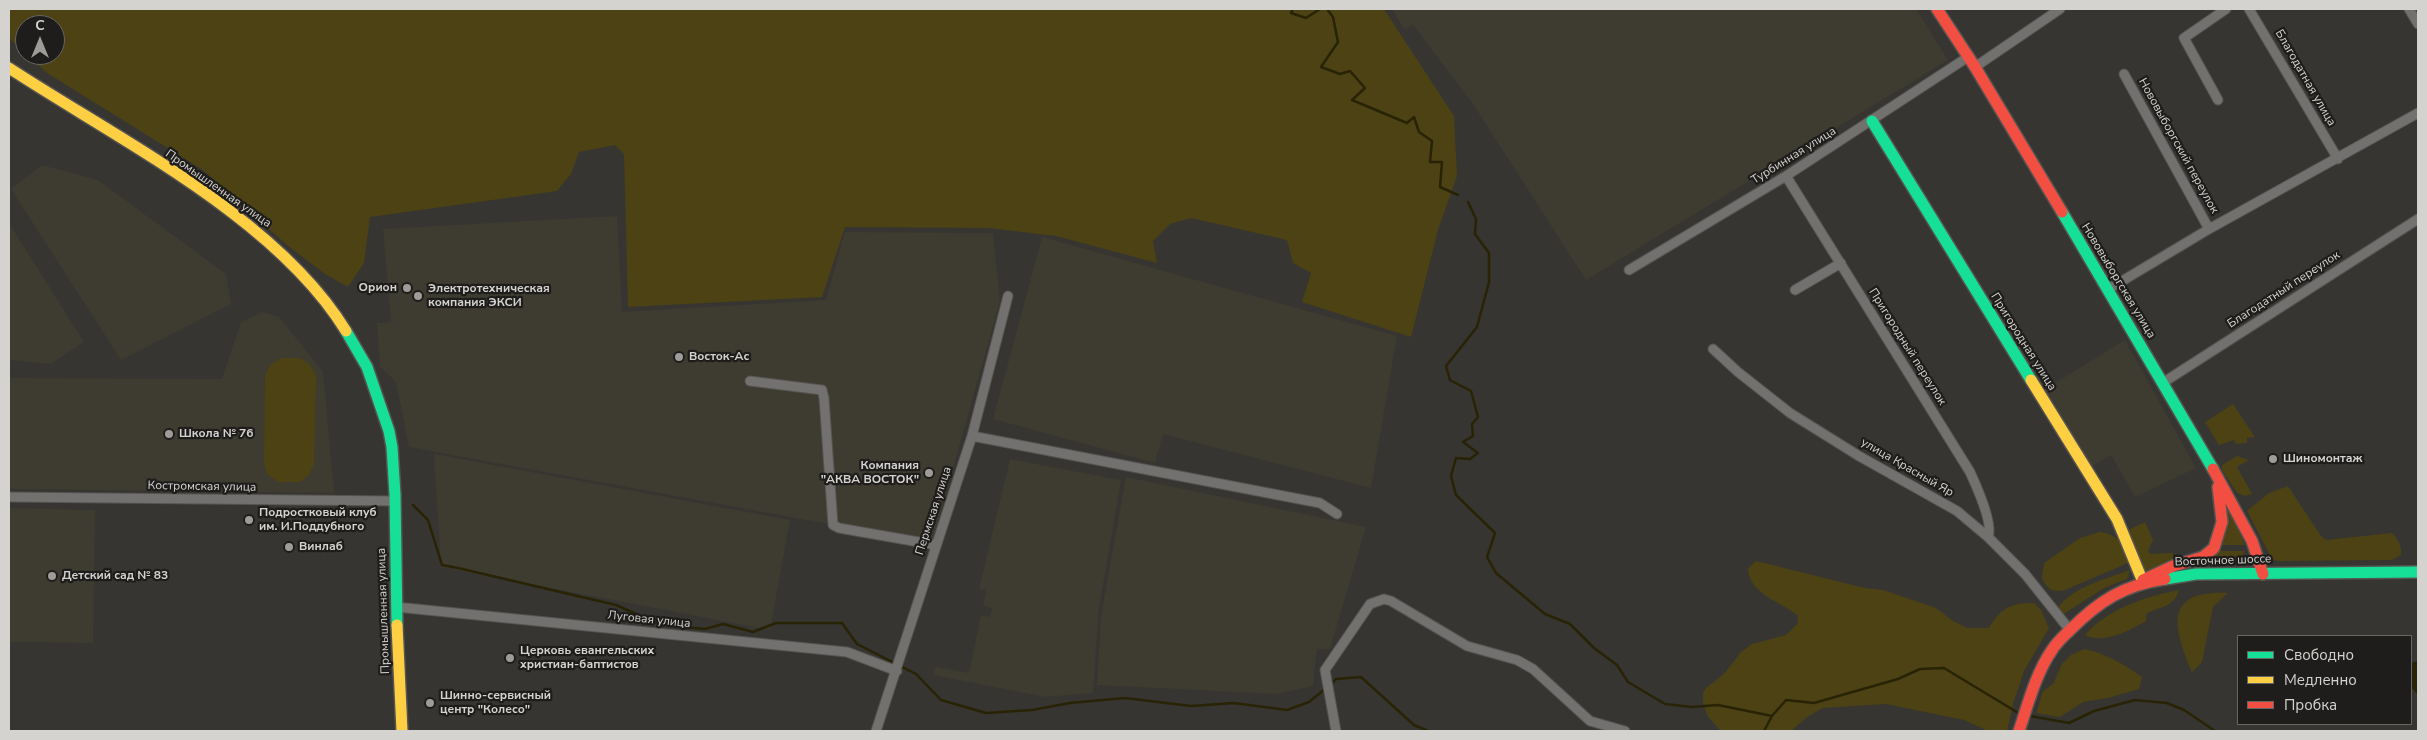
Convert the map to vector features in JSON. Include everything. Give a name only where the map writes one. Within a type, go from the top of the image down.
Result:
[{"type":"street","name":"Нововыборгская улица","points":[[1937,9],[2164,382],[2252,541],[2263,574]]},
{"type":"street","name":"Турбинная улица","points":[[1629,270],[1786,176],[1872,121],[2060,9]]},
{"type":"street","points":[[2218,100],[2184,38],[2226,9]]},
{"type":"street","name":"Благодатная улица","points":[[2249,9],[2338,160]]},
{"type":"street","points":[[2409,9],[2418,24]]},
{"type":"street","name":"Промышленная улица","points":[[9,68],[174,172],[258,232],[318,290],[344,327],[375,383],[390,432],[395,501],[396,607],[402,731]]},
{"type":"street","name":"Нововыборгский переулок","points":[[2124,74],[2209,229]]},
{"type":"street","points":[[2108,290],[2209,229],[2338,160],[2418,113]]},
{"type":"street","name":"Пригородная улица","points":[[1872,121],[2117,519],[2143,581]]},
{"type":"street","name":"Пригородный переулок","points":[[1786,176],[1978,487],[1990,528],[1988,537]]},
{"type":"street","name":"Благодатный переулок","points":[[2164,382],[2418,219]]},
{"type":"street","points":[[1795,290],[1841,263]]},
{"type":"street","name":"Пермская улица","points":[[876,731],[972,436],[1008,296]]},
{"type":"street","name":"улица Красный Яр","points":[[1713,349],[1738,372],[1790,413],[1859,456],[1957,511],[1988,537],[2026,574],[2069,629]]},
{"type":"street","points":[[750,381],[822,390],[833,525],[839,528],[936,544]]},
{"type":"street","points":[[972,436],[1320,503],[1337,514]]},
{"type":"street","points":[[2143,581],[2174,565],[2205,556],[2215,548],[2219,537],[2223,508],[2211,466]]},
{"type":"street","name":"Костромская улица","points":[[9,497],[395,501]]},
{"type":"street","name":"Восточное шоссе","points":[[2019,731],[2030,695],[2052,648],[2090,610],[2121,590],[2143,581],[2196,574],[2418,572]]},
{"type":"street","points":[[1336,731],[1326,670],[1370,604],[1384,599],[1392,601],[1467,646],[1517,660],[1533,669],[1590,721],[1624,731]]},
{"type":"street","name":"Луговая улица","points":[[396,607],[846,652],[897,671]]},
{"type":"shaded area","points":[[9,9],[1384,9],[1454,116],[1457,176],[1438,230],[1411,337],[1302,302],[1311,273],[1293,263],[1287,240],[1191,218],[1170,224],[1153,241],[1157,263],[1056,236],[988,228],[845,227],[822,297],[628,307],[624,154],[615,145],[579,152],[571,174],[557,191],[370,217],[364,263],[348,287],[325,274],[287,245],[203,170],[47,73],[38,65],[65,65],[65,15],[15,15],[15,44],[9,38]]},
{"type":"shaded area","points":[[1392,9],[1916,9],[1948,60],[1586,280],[1473,104],[1413,25],[1404,29]]},
{"type":"shaded area","points":[[42,165],[98,180],[226,274],[231,304],[121,360],[11,189]]},
{"type":"shaded area","points":[[617,216],[622,312],[826,300],[845,232],[993,233],[1000,301],[932,543],[409,447],[396,382],[380,367],[377,323],[391,322],[383,229]]},
{"type":"shaded area","points":[[9,223],[84,342],[51,364],[9,360]]},
{"type":"shaded area","points":[[1042,237],[1397,336],[1371,488],[1163,434],[1155,463],[993,419]]},
{"type":"shaded area","name":"Школа № 76","points":[[263,312],[279,317],[323,372],[334,493],[9,489],[9,378],[222,379],[241,322]]},
{"type":"shaded area","points":[[2125,340],[2196,468],[2135,497],[2111,455],[2090,467],[2042,391]]},
{"type":"shaded area","points":[[281,358],[298,358],[303,360],[310,365],[316,376],[314,464],[309,475],[300,482],[278,482],[267,474],[264,462],[265,376],[270,365]]},
{"type":"shaded area","points":[[2233,404],[2255,437],[2247,438],[2247,443],[2236,444],[2234,440],[2219,445],[2205,422]]},
{"type":"shaded area","points":[[434,454],[790,520],[770,630],[441,567]]},
{"type":"shaded area","points":[[2237,456],[2249,460],[2237,467],[2252,494],[2245,496],[2237,493],[2222,470],[2222,465]]},
{"type":"shaded area","points":[[1010,459],[1121,480],[1099,608],[1093,693],[1045,697],[933,675],[936,667],[969,673],[981,615],[990,617],[992,608],[983,606],[986,590],[979,589]]},
{"type":"shaded area","points":[[1126,477],[1366,527],[1330,649],[1317,649],[1313,686],[1277,694],[1097,685],[1101,616]]},
{"type":"shaded area","points":[[2288,486],[2321,536],[2326,540],[2392,533],[2399,543],[2401,555],[2392,560],[2278,561],[2272,559],[2247,511],[2269,493]]},
{"type":"shaded area","points":[[2229,507],[2245,545],[2221,545]]},
{"type":"shaded area","name":"Детский сад № 83","points":[[9,508],[95,510],[93,643],[9,642]]},
{"type":"shaded area","points":[[2145,522],[2153,540],[2148,551],[2150,554],[2173,553],[2173,562],[2148,571],[2143,569],[2128,530]]},
{"type":"shaded area","points":[[2100,532],[2111,535],[2124,546],[2127,552],[2128,563],[2065,590],[2057,591],[2048,587],[2042,578],[2044,563],[2080,538]]},
{"type":"shaded area","points":[[2219,551],[2245,551],[2239,560],[2210,562]]},
{"type":"shaded area","points":[[1756,561],[1865,588],[1883,590],[1936,608],[1953,621],[1967,628],[1989,628],[1997,616],[2007,608],[2013,605],[2034,603],[2041,610],[2049,628],[2024,671],[2013,704],[2007,731],[1988,731],[1964,720],[1886,704],[1822,708],[1806,718],[1791,731],[1721,731],[1708,717],[1703,703],[1703,693],[1706,688],[1724,674],[1741,652],[1752,644],[1786,635],[1798,623],[1798,616],[1767,597],[1754,585],[1748,569]]},
{"type":"shaded area","points":[[2130,570],[2127,579],[2104,588],[2062,615],[2055,613],[2068,597],[2078,591]]},
{"type":"shaded area","points":[[2179,590],[2174,600],[2166,606],[2146,614],[2146,621],[2133,628],[2108,637],[2092,638],[2085,635],[2104,618],[2128,605]]},
{"type":"shaded area","points":[[2228,593],[2213,607],[2202,662],[2192,672],[2180,640],[2178,614],[2183,605],[2192,598],[2207,594]]},
{"type":"shaded area","points":[[2084,649],[2114,660],[2142,677],[2139,689],[2108,698],[2083,702],[2060,717],[2036,713],[2043,691],[2053,684],[2062,664],[2071,655]]},
{"type":"shaded area","points":[[2418,661],[2418,695],[2412,688],[2412,663]]},
{"type":"waterway","points":[[1293,9],[1291,13],[1306,18],[1320,9]]},
{"type":"waterway","points":[[1327,9],[1333,17],[1338,42],[1321,67],[1340,74],[1350,71],[1365,88],[1352,100],[1407,123],[1414,117],[1419,132],[1432,141],[1430,162],[1442,162],[1440,187],[1458,195]]},
{"type":"waterway","points":[[1468,202],[1476,219],[1475,234],[1489,253],[1489,282],[1477,327],[1446,366],[1450,380],[1471,391],[1478,417],[1472,424],[1473,436],[1463,442],[1478,453],[1470,459],[1456,458],[1451,476],[1456,495],[1495,533],[1487,557],[1496,573],[1545,614],[1570,624],[1594,648],[1617,665],[1628,682],[1665,704],[1692,707],[1718,705],[1772,716],[1786,700],[1814,703],[1898,679],[1920,669],[1944,668],[2020,714]]},
{"type":"waterway","points":[[413,505],[428,520],[442,565],[616,605],[654,622],[684,627],[705,629],[723,624],[753,632],[776,623],[842,623],[857,644],[916,674],[941,700],[986,713],[1032,710],[1070,703],[1125,698],[1191,706],[1234,703],[1287,710],[1309,702],[1325,689]]},
{"type":"waterway","points":[[1330,685],[1336,679],[1361,677],[1414,725],[1428,731]]},
{"type":"waterway","points":[[2030,716],[2069,723],[2094,711],[2135,700],[2167,703],[2184,710],[2215,731]]},
{"type":"waterway","points":[[1764,731],[1772,716]]},
{"type":"traffic: fast","points":[[1872,121],[2031,380]]},
{"type":"traffic: fast","points":[[2062,212],[2213,469]]},
{"type":"traffic: fast","points":[[346,331],[367,367],[389,431],[392,447],[395,495],[397,625]]},
{"type":"traffic: fast","points":[[2165,579],[2196,574],[2418,572]]},
{"type":"traffic: slow","points":[[9,68],[146,153],[238,217],[280,252],[316,290],[346,331]]},
{"type":"traffic: slow","points":[[2031,380],[2117,519],[2143,582]]},
{"type":"traffic: slow","points":[[397,625],[402,731]]},
{"type":"traffic: jam","points":[[1937,9],[1975,67],[2062,212]]},
{"type":"traffic: jam","points":[[2213,469],[2252,541],[2263,574]]},
{"type":"traffic: jam","points":[[2143,580],[2173,566],[2203,557],[2214,548],[2222,522],[2218,487]]},
{"type":"traffic: jam","points":[[2019,731],[2041,669],[2061,639],[2091,611],[2113,596],[2137,585],[2165,579]]},
{"type":"place","name":"Орион","points":[[407,288]]},
{"type":"place","name":"Электротехническая компания ЭКСИ","points":[[418,296]]},
{"type":"place","name":"Восток-Ас","points":[[679,357]]},
{"type":"place","name":"Школа № 76","points":[[169,434]]},
{"type":"place","name":"Шиномонтаж","points":[[2273,459]]},
{"type":"place","name":"Компания \"АКВА ВОСТОК\"","points":[[929,473]]},
{"type":"place","name":"Подростковый клуб им. И.Поддубного","points":[[249,520]]},
{"type":"place","name":"Винлаб","points":[[289,547]]},
{"type":"place","name":"Детский сад № 83","points":[[52,576]]},
{"type":"place","name":"Церковь евангельских христиан-баптистов","points":[[510,658]]},
{"type":"place","name":"Шинно-сервисный центр \"Колесо\"","points":[[430,703]]}]
